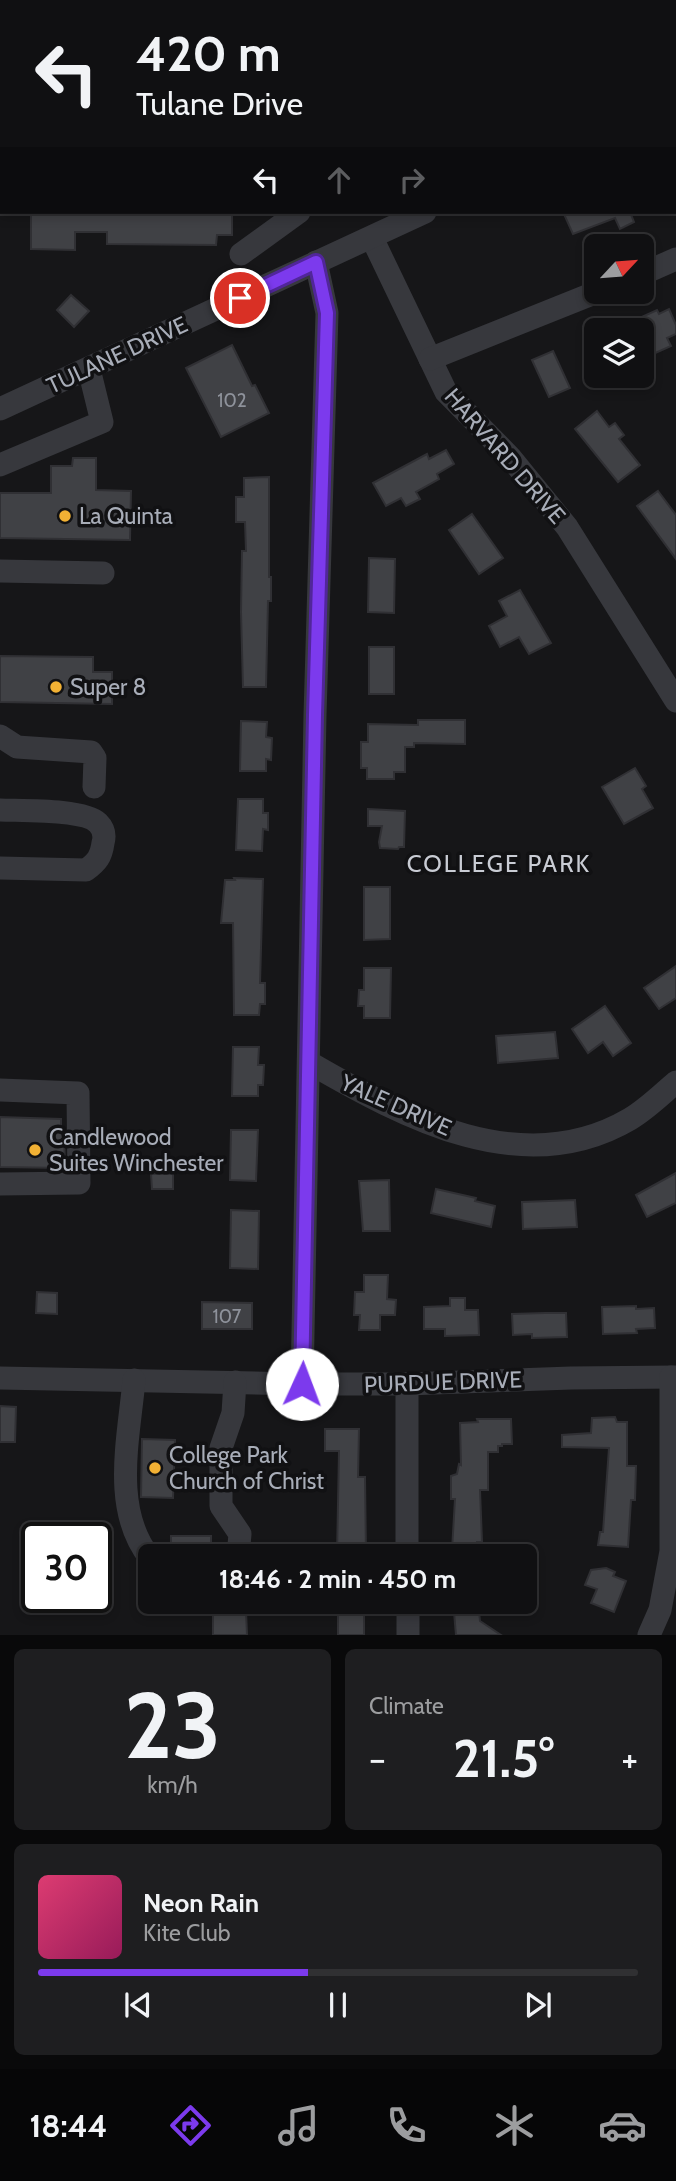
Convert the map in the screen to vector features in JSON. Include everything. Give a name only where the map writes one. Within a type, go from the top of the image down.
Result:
[{"type":"street","points":[[241,254],[296,214]]},
{"type":"street","name":"TULANE DRIVE","points":[[0,409],[421,214]]},
{"type":"street","name":"HARVARD DRIVE","points":[[372,238],[446,392],[510,457],[567,527],[676,701]]},
{"type":"street","points":[[654,269],[676,259]]},
{"type":"street","points":[[302,1384],[315,715],[327,313],[316,262]]},
{"type":"street","points":[[430,359],[584,297]]},
{"type":"street","points":[[0,465],[102,422],[89,369]]},
{"type":"street","points":[[0,571],[103,573]]},
{"type":"street","points":[[0,736],[17,747],[91,752],[95,758],[94,787]]},
{"type":"street","points":[[0,810],[80,815],[98,822],[105,834],[102,854],[96,863],[86,870],[0,868]]},
{"type":"street","name":"YALE DRIVE","points":[[310,1063],[354,1089],[422,1121],[486,1141],[518,1145],[552,1145],[580,1140],[607,1130],[632,1118],[676,1082]]},
{"type":"street","points":[[0,1090],[78,1093],[79,1183],[0,1184]]},
{"type":"street","points":[[649,1635],[660,1610],[671,1551],[674,1377]]},
{"type":"street","name":"PURDUE DRIVE","points":[[0,1378],[407,1384],[674,1377]]},
{"type":"street","points":[[134,1380],[125,1480],[131,1523],[141,1544]]},
{"type":"street","points":[[235,1382],[233,1413],[221,1448],[221,1506],[240,1534],[240,1544]]},
{"type":"street","points":[[407,1384],[407,1544]]},
{"type":"street","points":[[408,1614],[408,1635]]},
{"type":"building","points":[[31,214],[232,214],[232,235],[217,235],[216,245],[107,244],[107,232],[75,232],[75,250],[31,249]]},
{"type":"building","points":[[564,214],[631,214],[634,222],[620,229],[615,218],[573,234]]},
{"type":"building","points":[[71,295],[89,311],[74,327],[57,310]]},
{"type":"building","points":[[669,309],[676,325],[676,334],[667,338],[671,346],[654,354],[654,318],[639,318],[657,310],[659,314]]},
{"type":"building","points":[[232,345],[269,413],[221,437],[186,368]]},
{"type":"building","points":[[553,351],[570,388],[549,397],[532,360]]},
{"type":"building","points":[[597,411],[609,427],[615,423],[624,435],[619,439],[640,465],[618,482],[575,429]]},
{"type":"building","points":[[446,450],[454,464],[437,474],[439,479],[416,492],[420,499],[406,506],[401,498],[386,506],[373,483],[427,454],[429,459]]},
{"type":"building","name":"La Quinta","points":[[73,458],[96,458],[96,490],[131,491],[130,540],[0,538],[0,493],[51,493],[51,466],[72,466]]},
{"type":"building","points":[[269,477],[271,601],[268,601],[266,687],[243,687],[241,612],[242,551],[246,551],[245,522],[236,522],[236,497],[244,497],[244,478]]},
{"type":"building","points":[[658,491],[676,515],[676,559],[637,506]]},
{"type":"building","points":[[472,514],[503,558],[479,574],[449,530]]},
{"type":"building","points":[[369,558],[395,559],[394,613],[368,612]]},
{"type":"building","points":[[520,590],[551,643],[529,654],[519,637],[500,647],[489,626],[507,616],[499,601]]},
{"type":"building","points":[[369,647],[394,647],[394,694],[369,694]]},
{"type":"building","name":"Super 8","points":[[0,656],[93,657],[93,672],[112,672],[112,704],[0,702]]},
{"type":"building","points":[[418,720],[465,720],[465,744],[414,743],[414,747],[405,747],[405,772],[394,772],[394,779],[367,779],[367,768],[361,768],[361,742],[368,742],[368,724],[418,725]]},
{"type":"building","points":[[241,721],[267,722],[266,737],[272,738],[271,760],[266,759],[266,771],[240,771]]},
{"type":"building","points":[[635,768],[646,786],[642,789],[653,808],[624,824],[602,787]]},
{"type":"building","points":[[238,799],[263,799],[263,813],[268,813],[268,830],[263,829],[262,851],[236,850]]},
{"type":"building","points":[[368,809],[405,811],[404,847],[380,848],[382,826],[368,826]]},
{"type":"building","points":[[234,878],[263,879],[260,983],[265,983],[265,1004],[260,1004],[259,1015],[234,1015],[233,923],[221,923],[225,880],[235,880]]},
{"type":"building","points":[[364,887],[390,887],[390,939],[364,940]]},
{"type":"building","points":[[676,966],[676,998],[659,1009],[644,988]]},
{"type":"building","points":[[364,968],[391,968],[390,1018],[364,1018],[364,1006],[358,1006],[359,990],[364,990]]},
{"type":"building","points":[[605,1006],[631,1043],[613,1056],[603,1042],[588,1053],[572,1029]]},
{"type":"building","points":[[555,1032],[558,1058],[498,1063],[496,1036]]},
{"type":"building","points":[[233,1047],[259,1047],[258,1065],[264,1065],[263,1085],[258,1085],[258,1096],[232,1096]]},
{"type":"building","name":"Candlewood Suites Winchester","points":[[0,1117],[61,1119],[65,1168],[0,1167]]},
{"type":"building","points":[[231,1130],[258,1130],[256,1181],[230,1180]]},
{"type":"building","points":[[676,1173],[676,1203],[647,1217],[636,1195]]},
{"type":"building","points":[[151,1174],[173,1174],[173,1189],[152,1189]]},
{"type":"building","points":[[389,1180],[390,1231],[363,1231],[359,1181]]},
{"type":"building","points":[[436,1189],[476,1198],[475,1201],[495,1206],[491,1227],[431,1213]]},
{"type":"building","points":[[575,1200],[577,1227],[523,1229],[522,1202]]},
{"type":"building","points":[[231,1210],[259,1211],[258,1269],[230,1268]]},
{"type":"building","points":[[364,1275],[388,1275],[387,1299],[396,1300],[395,1315],[380,1315],[380,1330],[359,1330],[360,1315],[354,1315],[355,1292],[364,1292]]},
{"type":"building","points":[[37,1292],[57,1293],[57,1314],[36,1313]]},
{"type":"building","points":[[450,1298],[465,1298],[465,1310],[478,1310],[479,1335],[445,1336],[445,1329],[424,1329],[424,1307],[450,1306]]},
{"type":"building","points":[[202,1302],[252,1303],[252,1329],[202,1329]]},
{"type":"building","points":[[636,1306],[636,1309],[654,1308],[655,1328],[636,1329],[637,1333],[603,1334],[602,1307]]},
{"type":"building","points":[[566,1313],[567,1337],[532,1338],[532,1334],[513,1335],[512,1314]]},
{"type":"building","points":[[0,1406],[16,1407],[15,1442],[0,1442]]},
{"type":"building","points":[[615,1417],[617,1422],[627,1422],[627,1466],[636,1466],[635,1500],[631,1500],[628,1547],[598,1545],[600,1532],[603,1532],[609,1448],[562,1447],[562,1435],[591,1433],[592,1418]]},
{"type":"building","points":[[477,1419],[511,1419],[512,1444],[498,1446],[498,1452],[488,1452],[488,1490],[480,1490],[482,1542],[452,1544],[455,1499],[451,1499],[451,1476],[457,1474],[459,1464],[461,1465],[460,1423],[478,1422]]},
{"type":"building","points":[[325,1429],[359,1429],[358,1477],[365,1477],[366,1544],[337,1544],[339,1451],[325,1451]]},
{"type":"building","name":"College Park Church of Christ","points":[[142,1439],[175,1440],[173,1498],[141,1497]]},
{"type":"building","points":[[171,1536],[211,1536],[211,1544],[171,1544]]},
{"type":"building","points":[[606,1568],[615,1572],[613,1576],[626,1581],[614,1612],[591,1603],[597,1589],[585,1585],[591,1570]]},
{"type":"building","points":[[213,1614],[246,1614],[247,1635],[213,1635]]},
{"type":"building","points":[[338,1614],[364,1614],[364,1635],[338,1635]]},
{"type":"building","points":[[454,1614],[479,1614],[480,1621],[501,1635],[456,1635]]},
{"type":"place","name":"La Quinta","points":[[65,516]]},
{"type":"place","name":"Super 8","points":[[56,687]]},
{"type":"place","name":"Candlewood Suites Winchester","points":[[35,1150]]},
{"type":"place","name":"College Park Church of Christ","points":[[155,1468]]},
{"type":"district","name":"COLLEGE PARK","points":[[499,863]]},
{"type":"route","points":[[240,298],[316,262],[327,313],[315,715],[302,1384]]}]
